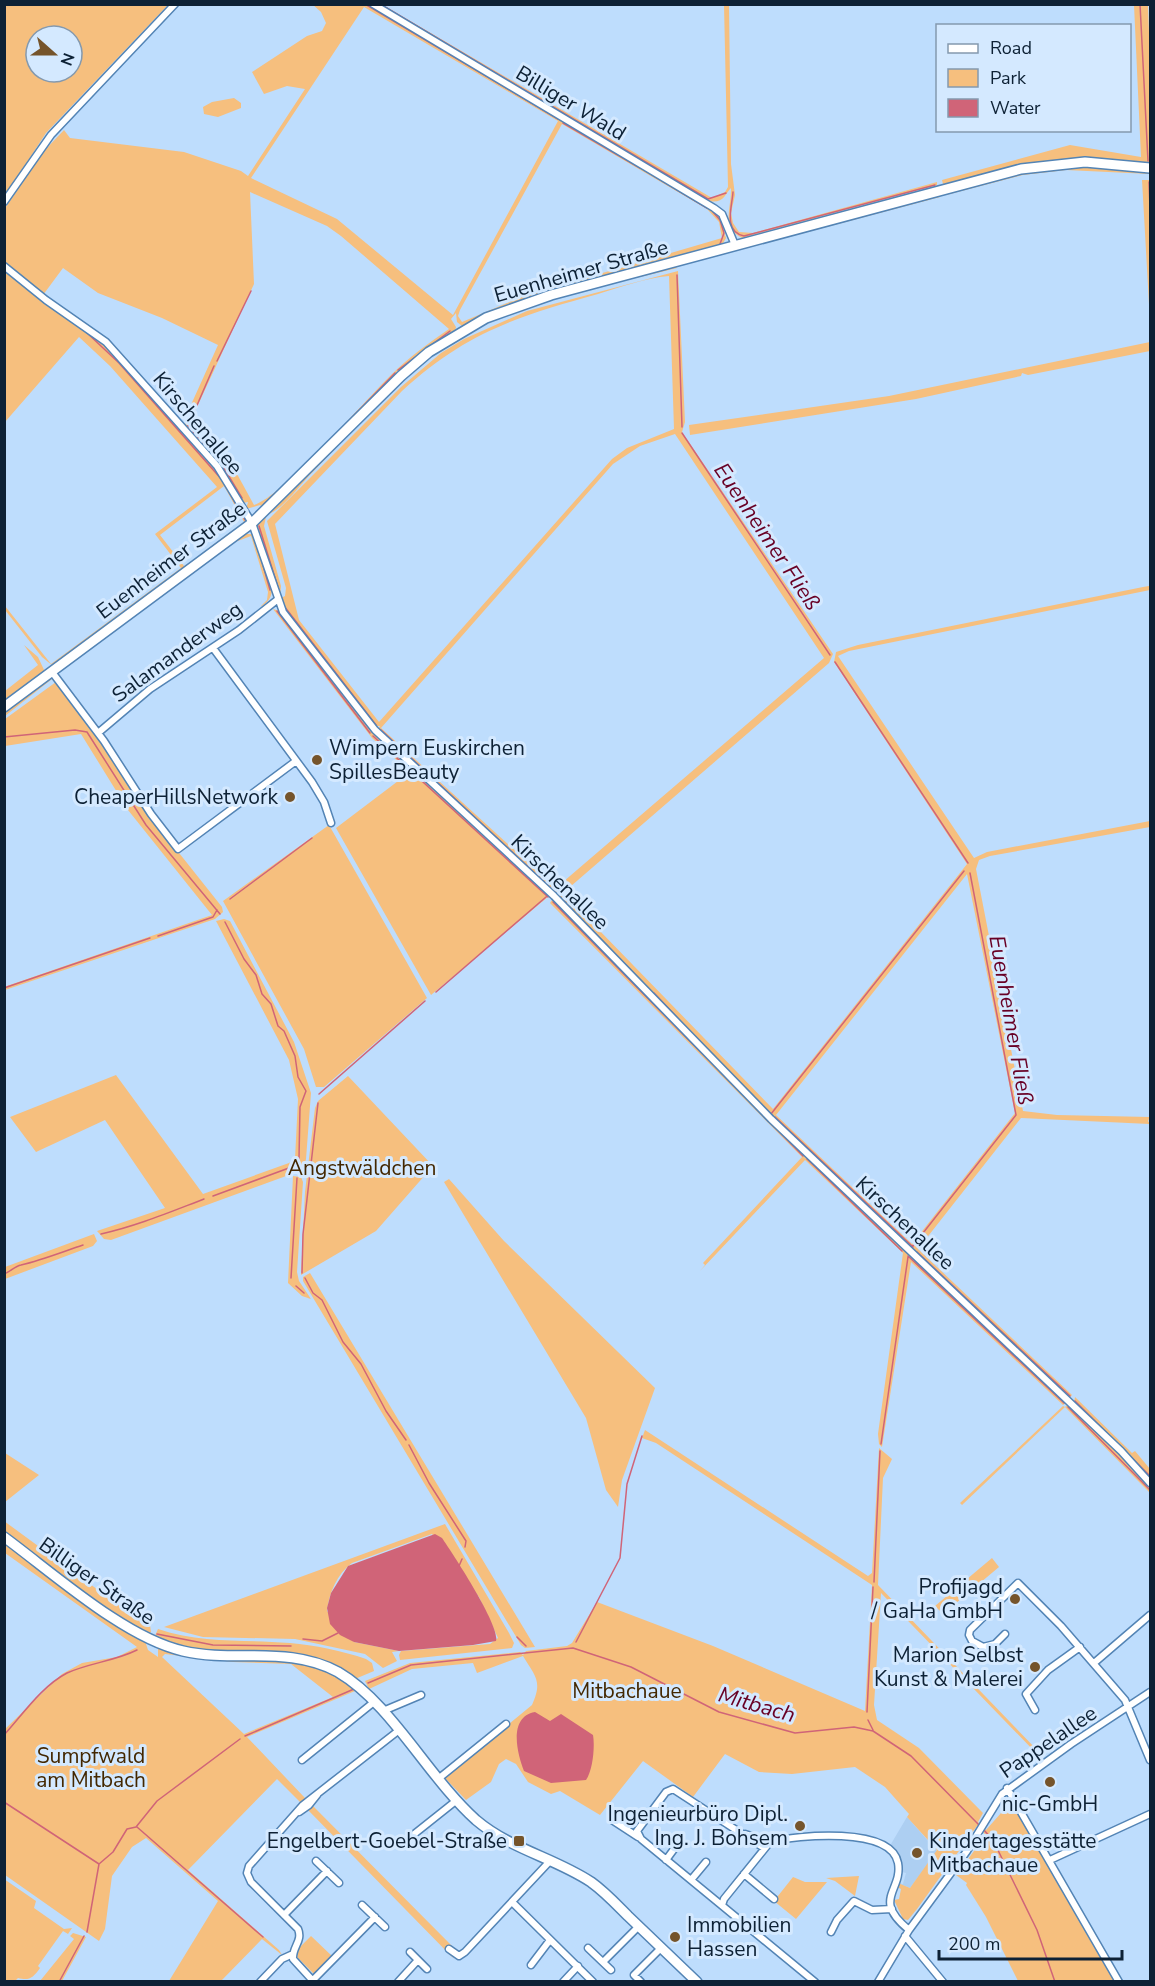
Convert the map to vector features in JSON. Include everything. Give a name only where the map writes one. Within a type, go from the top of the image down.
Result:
[{"type":"main road","name":"Euenheimer Straße","points":[[4,707],[252,523],[403,374],[461,331],[529,301],[1021,169],[1085,162],[1150,168]]},
{"type":"main road","name":"Billiger Straße","points":[[4,1537],[118,1621],[153,1641],[196,1653],[276,1655],[307,1660],[345,1677],[383,1711],[438,1779],[491,1831],[591,1882],[697,1982]]},
{"type":"street","points":[[4,202],[51,135],[175,4]]},
{"type":"street","name":"Billiger Wald","points":[[373,4],[714,208],[722,214],[735,245]]},
{"type":"street","name":"Kirschenallee","points":[[4,266],[110,347],[217,466],[252,523],[277,600],[286,616],[375,730],[554,896],[756,1105],[1122,1451],[1150,1483]]},
{"type":"street","name":"Salamanderweg","points":[[98,732],[150,689],[213,648],[277,600]]},
{"type":"street","points":[[213,648],[318,790],[331,823]]},
{"type":"street","points":[[52,672],[98,732],[151,814],[178,849],[296,761]]},
{"type":"street","points":[[1005,1634],[995,1644],[983,1647],[972,1641],[969,1635],[970,1630],[1018,1583],[1080,1647],[1128,1708],[1150,1760]]},
{"type":"street","points":[[1094,1663],[1150,1616]]},
{"type":"street","points":[[1035,1710],[1026,1694],[1034,1682],[1080,1647]]},
{"type":"street","name":"Pappelallee","points":[[878,1982],[907,1933],[981,1828],[994,1803],[1007,1788],[1150,1692]]},
{"type":"street","points":[[383,1711],[421,1695]]},
{"type":"street","points":[[302,1760],[374,1702]]},
{"type":"street","points":[[438,1779],[506,1724]]},
{"type":"street","points":[[375,1917],[313,1981],[296,1964],[293,1954],[300,1934],[251,1882],[248,1869],[252,1860],[303,1804],[398,1731]]},
{"type":"street","points":[[1007,1788],[1119,1982]]},
{"type":"street","points":[[639,1837],[638,1828],[666,1792],[673,1789],[765,1848]]},
{"type":"street","points":[[414,1835],[457,1800]]},
{"type":"street","points":[[1050,1860],[1150,1814]]},
{"type":"street","points":[[612,1820],[639,1837],[815,1982]]},
{"type":"street","points":[[745,1834],[771,1842],[850,1836],[868,1838],[883,1844],[893,1852],[898,1866],[890,1894],[892,1909],[943,1982]]},
{"type":"street","points":[[666,1860],[680,1841]]},
{"type":"street","points":[[722,1905],[771,1842]]},
{"type":"street","points":[[316,1861],[339,1883]]},
{"type":"street","points":[[449,1949],[459,1956],[465,1952],[550,1861]]},
{"type":"street","points":[[691,1880],[706,1862]]},
{"type":"street","points":[[284,1915],[327,1871]]},
{"type":"street","points":[[744,1874],[774,1899]]},
{"type":"street","points":[[831,1932],[837,1920],[854,1901],[872,1910],[892,1909]]},
{"type":"street","points":[[512,1902],[593,1982]]},
{"type":"street","points":[[362,1905],[385,1927]]},
{"type":"street","points":[[603,1962],[639,1926]]},
{"type":"street","points":[[531,1965],[550,1940]]},
{"type":"street","points":[[588,1948],[610,1970]]},
{"type":"street","points":[[641,1982],[634,1975],[661,1948]]},
{"type":"street","points":[[410,1952],[427,1969]]},
{"type":"street","points":[[260,1982],[282,1959],[293,1954]]},
{"type":"street","points":[[398,1982],[418,1960]]},
{"type":"street","points":[[563,1982],[578,1966]]},
{"type":"shaded area","name":"Kindertagesstätte Mitbachaue","points":[[907,1817],[937,1851],[910,1888],[898,1883],[903,1884],[906,1873],[902,1872],[901,1860],[891,1844]]},
{"type":"green space","points":[[312,4],[369,5],[701,202],[718,214],[726,238],[722,245],[522,300],[462,326],[457,322],[456,313],[451,319],[456,327],[455,331],[401,371],[397,371],[396,375],[263,508],[260,505],[246,509],[248,502],[243,503],[219,464],[184,425],[189,414],[185,418],[218,345],[162,318],[98,293],[63,268],[43,295],[5,263],[5,208],[45,150],[64,130],[70,138],[184,152],[241,171],[248,176],[305,89],[287,86],[264,94],[252,72],[307,36],[322,31],[326,23],[321,12]],"holes":[[[364,7],[558,121],[453,315],[337,219],[251,178]],[[562,124],[707,209],[719,222],[722,238],[524,296],[462,322],[458,316]],[[250,192],[327,226],[449,329],[398,368],[284,485],[254,505],[225,452],[191,420],[254,284]]]},
{"type":"green space","points":[[5,5],[168,5],[46,133],[5,196]]},
{"type":"green space","points":[[377,5],[383,5],[712,198],[725,192],[728,187],[724,5],[729,5],[731,164],[735,195],[731,213],[733,223],[739,232],[753,233],[937,182],[937,185],[742,238],[735,233],[729,222],[731,188],[721,200],[708,201]]},
{"type":"green space","points":[[1134,5],[1148,5],[1149,164],[1091,158],[1054,160],[1013,167],[943,184],[942,180],[1070,145],[1141,157]]},
{"type":"green space","points":[[234,98],[241,103],[241,108],[218,117],[204,114],[203,107],[212,102]]},
{"type":"green space","points":[[1083,166],[1150,174],[1066,170],[1023,175],[946,195],[945,193],[1029,171]]},
{"type":"green space","points":[[1142,180],[1150,180],[1150,322]]},
{"type":"green space","points":[[941,194],[940,197],[739,250],[739,247]]},
{"type":"green space","points":[[675,266],[677,268],[539,304],[474,330],[443,348],[415,370],[366,416],[392,390],[428,357],[475,327],[530,305]]},
{"type":"green space","points":[[4,269],[49,306],[104,343],[213,465],[246,519],[245,523],[199,555],[244,522],[224,486],[160,535],[184,566],[191,563],[53,666],[42,657],[5,610],[5,606],[51,664],[181,568],[155,534],[217,487],[110,366],[79,337],[5,422]]},
{"type":"green space","points":[[678,271],[685,422],[682,432],[833,654],[829,663],[563,893],[773,1109],[967,864],[834,662],[836,652],[858,645],[1149,586],[1150,582],[1150,590],[849,651],[838,656],[974,858],[987,852],[1150,821],[1150,827],[990,856],[979,860],[976,869],[1023,1111],[1057,1115],[1150,1117],[1148,1121],[1150,1124],[1021,1118],[918,1249],[1072,1395],[1070,1397],[773,1119],[557,895],[562,892],[560,890],[555,893],[378,729],[380,726],[376,726],[287,614],[279,599],[285,596],[286,588],[267,521],[401,387],[441,353],[464,339],[527,311]],"holes":[[[669,276],[674,429],[627,448],[612,459],[379,722],[299,620],[275,524],[402,391],[448,354],[494,329],[542,310],[633,283]],[[675,434],[824,658],[556,888],[381,728],[613,464],[640,446]],[[967,874],[1015,1113],[912,1244],[776,1115]]]},
{"type":"green space","points":[[1150,342],[1150,351],[1028,375],[1022,373],[1021,376],[916,399],[690,435],[689,425],[889,396]]},
{"type":"green space","points":[[355,428],[308,477],[285,503],[269,514]]},
{"type":"green space","points":[[266,517],[264,526],[281,586],[280,596],[256,526]]},
{"type":"green space","points":[[243,534],[251,534],[256,538],[272,588],[270,597],[265,604],[260,607],[267,600],[268,592],[251,536],[235,542],[57,674]]},
{"type":"green space","points":[[273,609],[279,611],[366,723],[549,896],[431,995],[336,828],[410,772],[372,738]]},
{"type":"green space","points":[[24,645],[38,657],[45,672],[5,703],[5,691],[38,665]]},
{"type":"green space","points":[[48,679],[52,679],[5,716],[5,712]]},
{"type":"green space","points":[[56,682],[101,740],[164,834],[222,907],[223,912],[215,919],[5,990],[4,987],[212,915],[128,810],[81,734],[5,746],[5,719]]},
{"type":"green space","points":[[329,825],[427,998],[324,1087],[316,1087],[304,1049],[223,901]]},
{"type":"green space","points":[[552,900],[674,1023],[1066,1403],[1063,1405],[911,1262],[882,1447],[879,1444],[878,1434],[903,1253],[805,1160],[700,1271],[705,1265],[703,1263],[802,1157],[550,903]]},
{"type":"green space","points":[[224,919],[230,921],[294,1042],[311,1093],[304,1167],[297,1172],[111,1240],[104,1239],[97,1231],[165,1208],[105,1120],[36,1152],[10,1117],[116,1075],[203,1194],[295,1159],[298,1099],[289,1060],[216,921]]},
{"type":"green space","name":"Angstwäldchen","points":[[348,1076],[433,1166],[376,1231],[301,1275],[305,1192],[315,1108],[318,1101]]},
{"type":"green space","points":[[293,1176],[301,1177],[303,1182],[297,1272],[299,1281],[311,1299],[302,1296],[288,1283]]},
{"type":"green space","points":[[449,1179],[504,1241],[655,1388],[622,1480],[618,1507],[606,1490],[586,1418],[444,1182]]},
{"type":"green space","points":[[94,1234],[97,1241],[93,1246],[5,1279],[5,1267]]},
{"type":"green space","points":[[310,1273],[535,1647],[525,1648],[521,1645],[303,1281],[303,1277]]},
{"type":"green space","points":[[1075,1397],[1132,1453],[1135,1451],[1150,1469],[1150,1480],[1074,1403]]},
{"type":"green space","points":[[1068,1404],[1116,1449],[1150,1486],[1150,1493],[1065,1407]]},
{"type":"green space","points":[[1063,1406],[1065,1407],[962,1505],[960,1503]]},
{"type":"green space","name":"Mitbachaue","points":[[645,1430],[868,1576],[872,1573],[879,1448],[892,1459],[883,1478],[878,1585],[1038,1751],[1036,1753],[881,1593],[874,1705],[877,1720],[919,1748],[983,1813],[978,1822],[986,1830],[1009,1804],[1015,1804],[1116,1981],[1018,1981],[986,1917],[966,1885],[967,1883],[956,1875],[986,1835],[977,1826],[917,1909],[908,1920],[903,1919],[894,1900],[899,1899],[901,1889],[897,1887],[898,1883],[910,1888],[937,1850],[907,1817],[909,1814],[885,1787],[855,1767],[792,1774],[759,1772],[725,1754],[693,1797],[643,1761],[600,1815],[560,1791],[551,1794],[528,1782],[516,1764],[506,1759],[499,1764],[491,1782],[466,1800],[444,1777],[532,1705],[537,1684],[523,1656],[477,1673],[473,1663],[412,1669],[369,1689],[365,1681],[410,1663],[520,1652],[523,1655],[526,1651],[567,1646],[572,1643],[597,1602],[713,1646],[865,1711],[872,1585],[656,1443],[642,1438]]},
{"type":"green space","points":[[5,1453],[39,1475],[5,1502]]},
{"type":"green space","points":[[4,1521],[120,1606],[150,1625],[151,1632],[148,1634],[126,1622],[5,1534]]},
{"type":"green space","points":[[445,1524],[509,1633],[514,1643],[512,1648],[400,1660],[401,1651],[490,1644],[498,1638],[479,1597],[432,1534],[352,1563],[338,1578],[332,1591],[327,1611],[354,1642],[399,1651],[392,1652],[397,1661],[383,1668],[365,1654],[295,1639],[203,1637],[164,1627]]},
{"type":"green space","name":"Sumpfwald am Mitbach","points":[[4,1541],[145,1641],[148,1650],[158,1657],[158,1648],[263,1656],[316,1667],[338,1677],[355,1691],[247,1737],[305,1798],[301,1803],[277,1779],[188,1870],[282,1955],[262,1939],[221,1981],[169,1981],[218,1901],[146,1838],[132,1847],[112,1876],[105,1929],[99,1941],[5,1875],[5,1729],[62,1674],[82,1663],[117,1657],[137,1647],[5,1553]],"holes":[[[165,1654],[233,1662],[291,1664],[333,1697],[244,1734],[162,1657]]]},
{"type":"green space","points":[[992,1558],[999,1567],[943,1614],[935,1606]]},
{"type":"green space","points":[[158,1629],[207,1639],[290,1643],[319,1647],[366,1659],[372,1663],[374,1671],[355,1679],[295,1654],[196,1650],[154,1638]]},
{"type":"green space","points":[[313,1806],[452,1946],[448,1951],[454,1959],[308,1810]]},
{"type":"green space","points":[[859,1876],[855,1896],[835,1881],[826,1878]]},
{"type":"green space","points":[[793,1877],[805,1882],[827,1882],[796,1919],[774,1901]]},
{"type":"green space","points":[[4,1879],[36,1901],[34,1908],[64,1929],[72,1928],[68,1934],[63,1931],[38,1966],[40,1968],[28,1979],[18,1978],[15,1981],[5,1981]]},
{"type":"green space","points":[[73,1933],[86,1937],[62,1981],[40,1981],[74,1939],[70,1936]]},
{"type":"green space","points":[[311,1936],[333,1957],[314,1974],[297,1957],[299,1948]]},
{"type":"water","points":[[435,1534],[442,1538],[475,1590],[496,1633],[496,1641],[399,1651],[354,1642],[340,1635],[330,1624],[327,1608],[331,1593],[348,1566]]},
{"type":"water","points":[[535,1712],[550,1721],[561,1714],[593,1735],[593,1758],[586,1780],[551,1783],[524,1771],[517,1746],[518,1728],[526,1715]]},
{"type":"waterway","points":[[365,4],[558,119]]},
{"type":"waterway","points":[[380,4],[708,199],[726,193]]},
{"type":"waterway","points":[[1140,4],[1148,161]]},
{"type":"waterway","points":[[563,123],[640,168]]},
{"type":"waterway","points":[[644,170],[707,208]]},
{"type":"waterway","points":[[1149,182],[1150,208]]},
{"type":"waterway","points":[[733,192],[731,224],[737,234],[744,236],[935,185]]},
{"type":"waterway","points":[[713,212],[720,220],[724,233],[720,244]]},
{"type":"waterway","name":"Euenheimer Fließ","points":[[677,275],[682,427]]},
{"type":"waterway","points":[[217,361],[251,291]]},
{"type":"waterway","points":[[85,331],[119,363],[223,481]]},
{"type":"waterway","points":[[398,370],[450,331]]},
{"type":"waterway","points":[[214,366],[188,426],[222,465],[242,498]]},
{"type":"waterway","points":[[337,433],[395,373]]},
{"type":"waterway","name":"Euenheimer Fließ","points":[[682,433],[830,655]]},
{"type":"waterway","points":[[264,504],[280,489]]},
{"type":"waterway","points":[[229,492],[245,520]]},
{"type":"waterway","points":[[259,526],[280,594]]},
{"type":"waterway","points":[[261,558],[270,590]]},
{"type":"waterway","points":[[284,606],[376,725]]},
{"type":"waterway","points":[[277,611],[370,733]]},
{"type":"waterway","name":"Euenheimer Fließ","points":[[835,662],[968,863]]},
{"type":"waterway","points":[[4,737],[75,730],[87,732],[146,825],[220,914]]},
{"type":"waterway","points":[[381,730],[555,892]]},
{"type":"waterway","points":[[373,736],[548,897]]},
{"type":"waterway","points":[[230,899],[312,838]]},
{"type":"waterway","points":[[759,1102],[771,1114],[964,871]]},
{"type":"waterway","name":"Euenheimer Fließ","points":[[912,1247],[1016,1115],[970,873]]},
{"type":"waterway","points":[[559,896],[650,990]]},
{"type":"waterway","points":[[436,992],[546,897]]},
{"type":"waterway","points":[[553,902],[803,1156]]},
{"type":"waterway","points":[[158,936],[213,917],[217,910]]},
{"type":"waterway","points":[[213,1196],[297,1165],[300,1107],[306,1091],[298,1077],[295,1056],[284,1031],[278,1026],[271,1004],[262,994],[256,975],[244,959],[225,922]]},
{"type":"waterway","points":[[4,988],[150,938]]},
{"type":"waterway","points":[[654,993],[705,1047]]},
{"type":"waterway","points":[[319,1094],[425,1001]]},
{"type":"waterway","points":[[302,1273],[303,1234],[318,1103]]},
{"type":"waterway","points":[[775,1117],[913,1247]]},
{"type":"waterway","points":[[807,1159],[902,1251]]},
{"type":"waterway","points":[[291,1278],[297,1178]]},
{"type":"waterway","points":[[101,1234],[140,1223],[204,1199]]},
{"type":"waterway","points":[[4,1274],[19,1266],[83,1245]]},
{"type":"waterway","points":[[917,1252],[1070,1396]]},
{"type":"waterway","points":[[908,1256],[1064,1403]]},
{"type":"waterway","name":"Euenheimer Fließ","points":[[881,1444],[908,1257]]},
{"type":"waterway","points":[[305,1278],[313,1293],[322,1300],[343,1342],[361,1364],[386,1411],[406,1440]]},
{"type":"waterway","points":[[296,1286],[304,1293]]},
{"type":"waterway","points":[[1075,1401],[1150,1476]]},
{"type":"waterway","points":[[1068,1407],[1150,1490]]},
{"type":"waterway","points":[[576,1642],[620,1558],[627,1484],[642,1436]]},
{"type":"waterway","points":[[409,1445],[429,1483],[466,1541],[465,1547]]},
{"type":"waterway","name":"Euenheimer Fließ","points":[[874,1582],[880,1451]]},
{"type":"waterway","points":[[459,1566],[462,1559]]},
{"type":"waterway","name":"Euenheimer Fließ","points":[[867,1712],[873,1587]]},
{"type":"waterway","points":[[303,1639],[322,1641],[338,1633]]},
{"type":"waterway","points":[[157,1634],[213,1645],[291,1646]]},
{"type":"waterway","points":[[517,1637],[526,1646]]},
{"type":"waterway","name":"Mitbach","points":[[368,1683],[411,1665],[573,1648],[631,1667],[719,1712],[795,1733],[854,1727],[873,1731],[911,1756],[980,1826]]},
{"type":"waterway","points":[[4,1735],[49,1685],[67,1673],[137,1650]]},
{"type":"waterway","name":"Mitbach","points":[[245,1736],[354,1689]]},
{"type":"waterway","name":"Euenheimer Fließ","points":[[868,1720],[873,1730]]},
{"type":"waterway","name":"Mitbach","points":[[87,1932],[99,1864],[113,1852],[127,1829],[136,1827],[157,1801],[240,1739]]},
{"type":"waterway","points":[[4,1802],[99,1864]]},
{"type":"waterway","points":[[137,1827],[263,1937]]},
{"type":"waterway","name":"Mitbach","points":[[983,1829],[993,1840],[1037,1930],[1055,1982]]},
{"type":"waterway","name":"Mitbach","points":[[59,1982],[84,1936]]},
{"type":"place","name":"Wimpern Euskirchen SpillesBeauty","points":[[317,760]]},
{"type":"place","name":"CheaperHillsNetwork","points":[[290,797]]},
{"type":"place","name":"Profijagd / GaHa GmbH","points":[[1015,1599]]},
{"type":"place","name":"Marion Selbst Kunst & Malerei","points":[[1035,1667]]},
{"type":"place","name":"nic-GmbH","points":[[1050,1782]]},
{"type":"place","name":"Ingenieurbüro Dipl. Ing. J. Bohsem","points":[[800,1826]]},
{"type":"place","name":"Engelbert-Goebel-Straße","points":[[519,1841]]},
{"type":"place","name":"Kindertagesstätte Mitbachaue","points":[[917,1853]]},
{"type":"place","name":"Immobilien Hassen","points":[[675,1937]]}]
